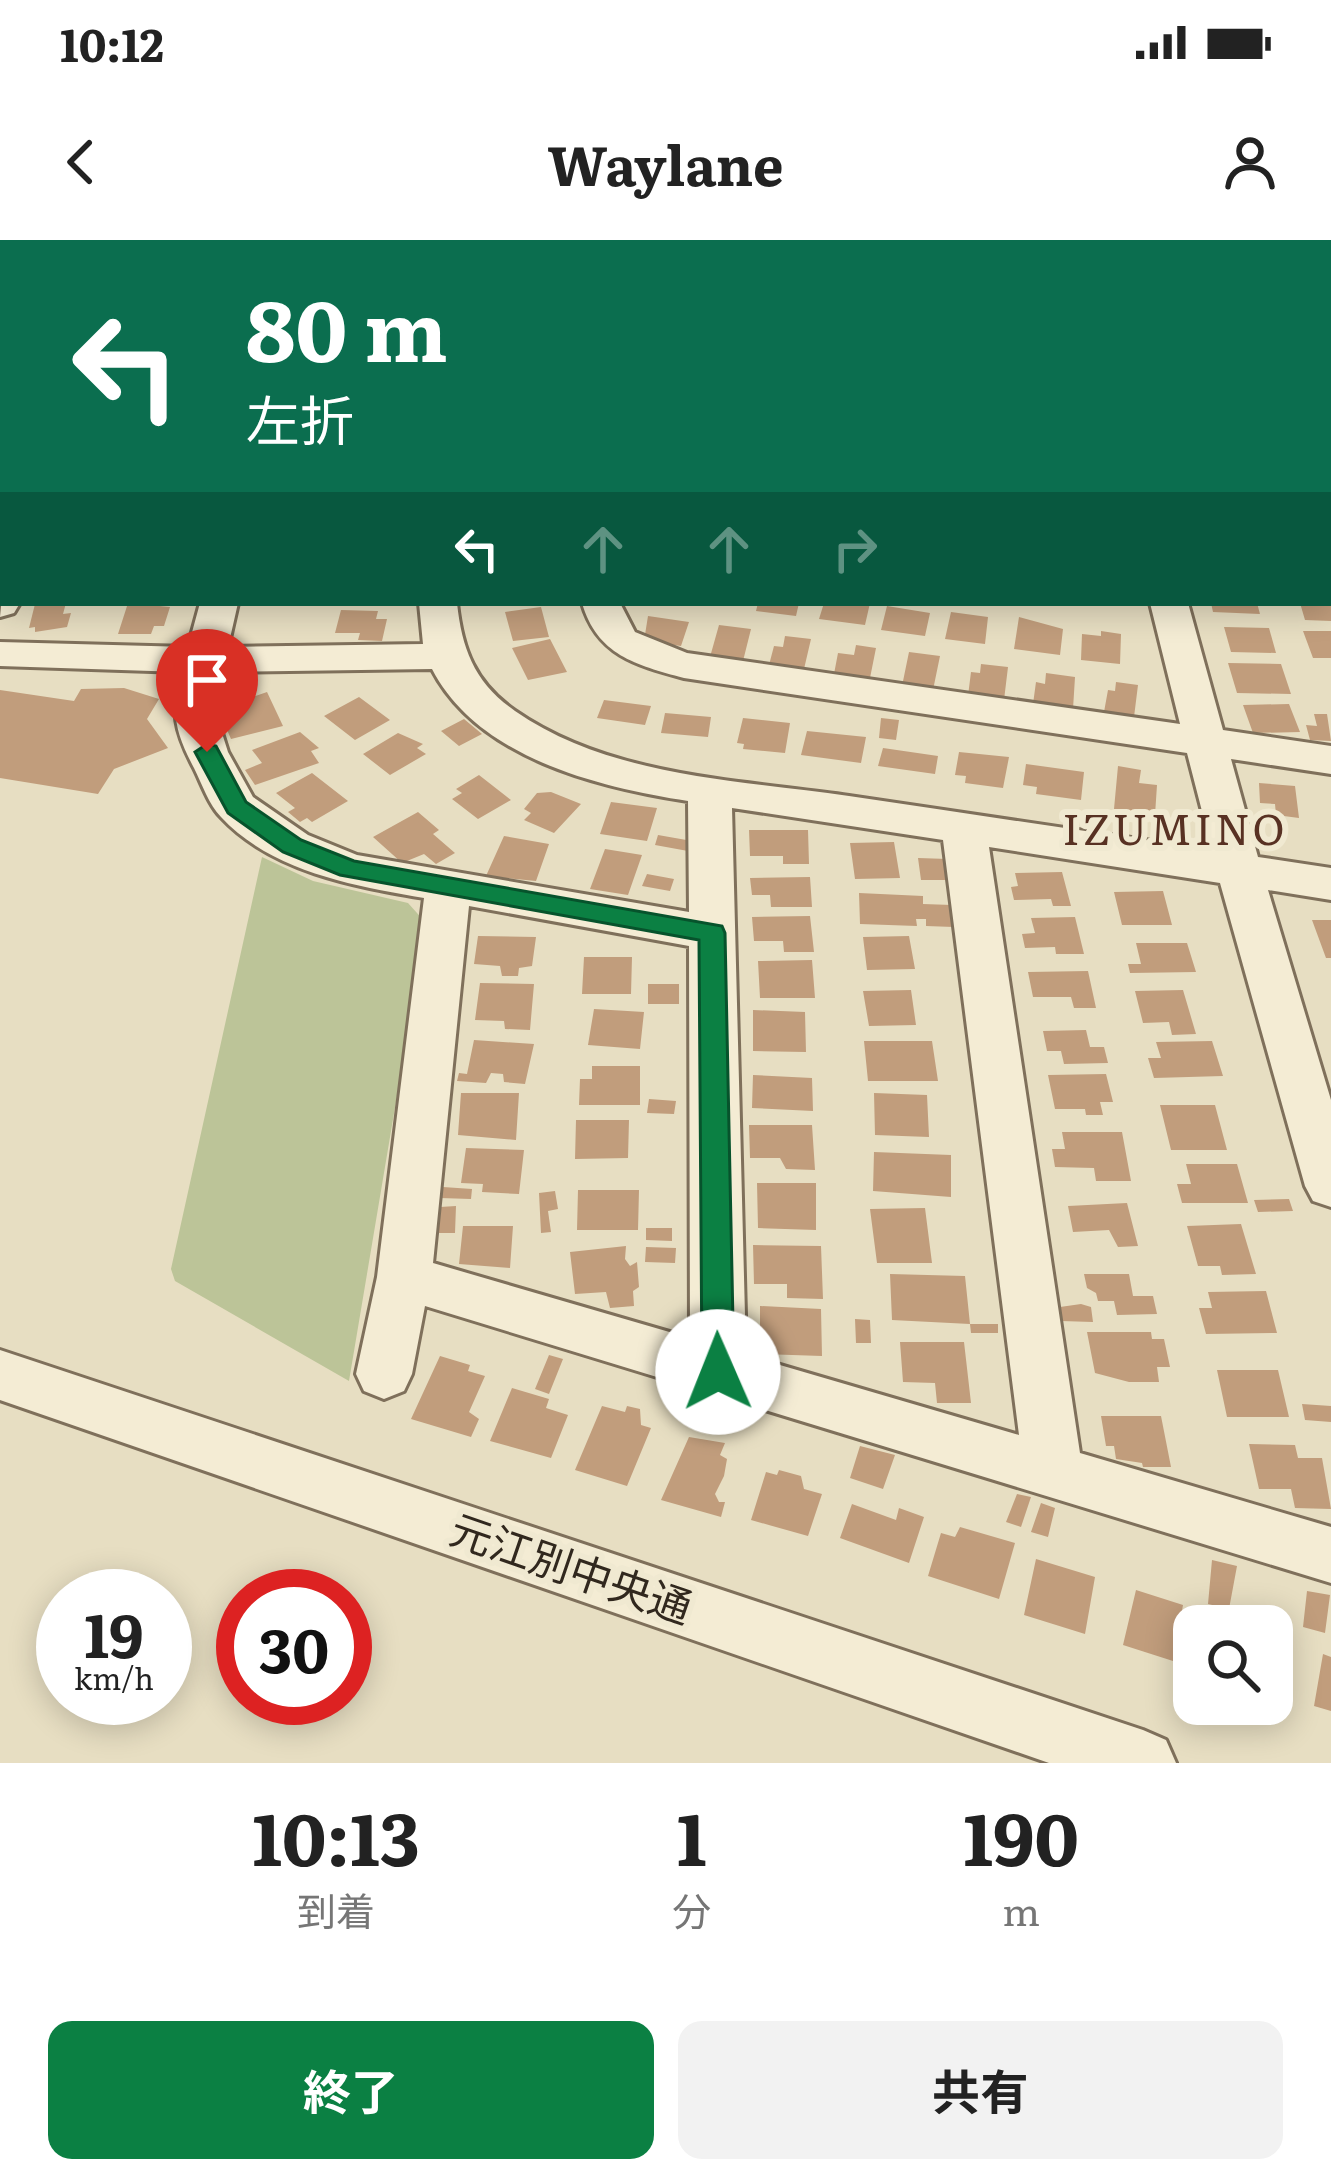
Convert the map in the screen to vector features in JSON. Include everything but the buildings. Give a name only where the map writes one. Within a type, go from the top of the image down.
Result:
[{"type":"street","points":[[218,606],[193,708],[207,752],[236,807],[292,846],[349,869],[712,933]]},
{"type":"street","points":[[438,606],[446,656],[464,690],[500,724],[632,778],[1331,884]]},
{"type":"street","points":[[602,606],[606,623],[625,646],[684,665],[1331,760]]},
{"type":"street","points":[[1156,606],[1205,743],[1331,1186]]},
{"type":"street","points":[[0,654],[204,660],[446,656]]},
{"type":"street","points":[[710,790],[718,1372]]},
{"type":"street","points":[[964,829],[1053,1472]]},
{"type":"street","points":[[383,1374],[404,1277],[448,888]]},
{"type":"street","points":[[404,1277],[1331,1555]]},
{"type":"street","name":"元江別中央通","points":[[0,1375],[1143,1763]]},
{"type":"green space","points":[[262,857],[313,881],[408,903],[426,923],[349,1381],[175,1281],[171,1269]]},
{"type":"district","name":"IZUMINO","points":[[1175,830]]},
{"type":"route","points":[[207,752],[236,807],[292,846],[349,869],[712,933],[718,1372]]}]
